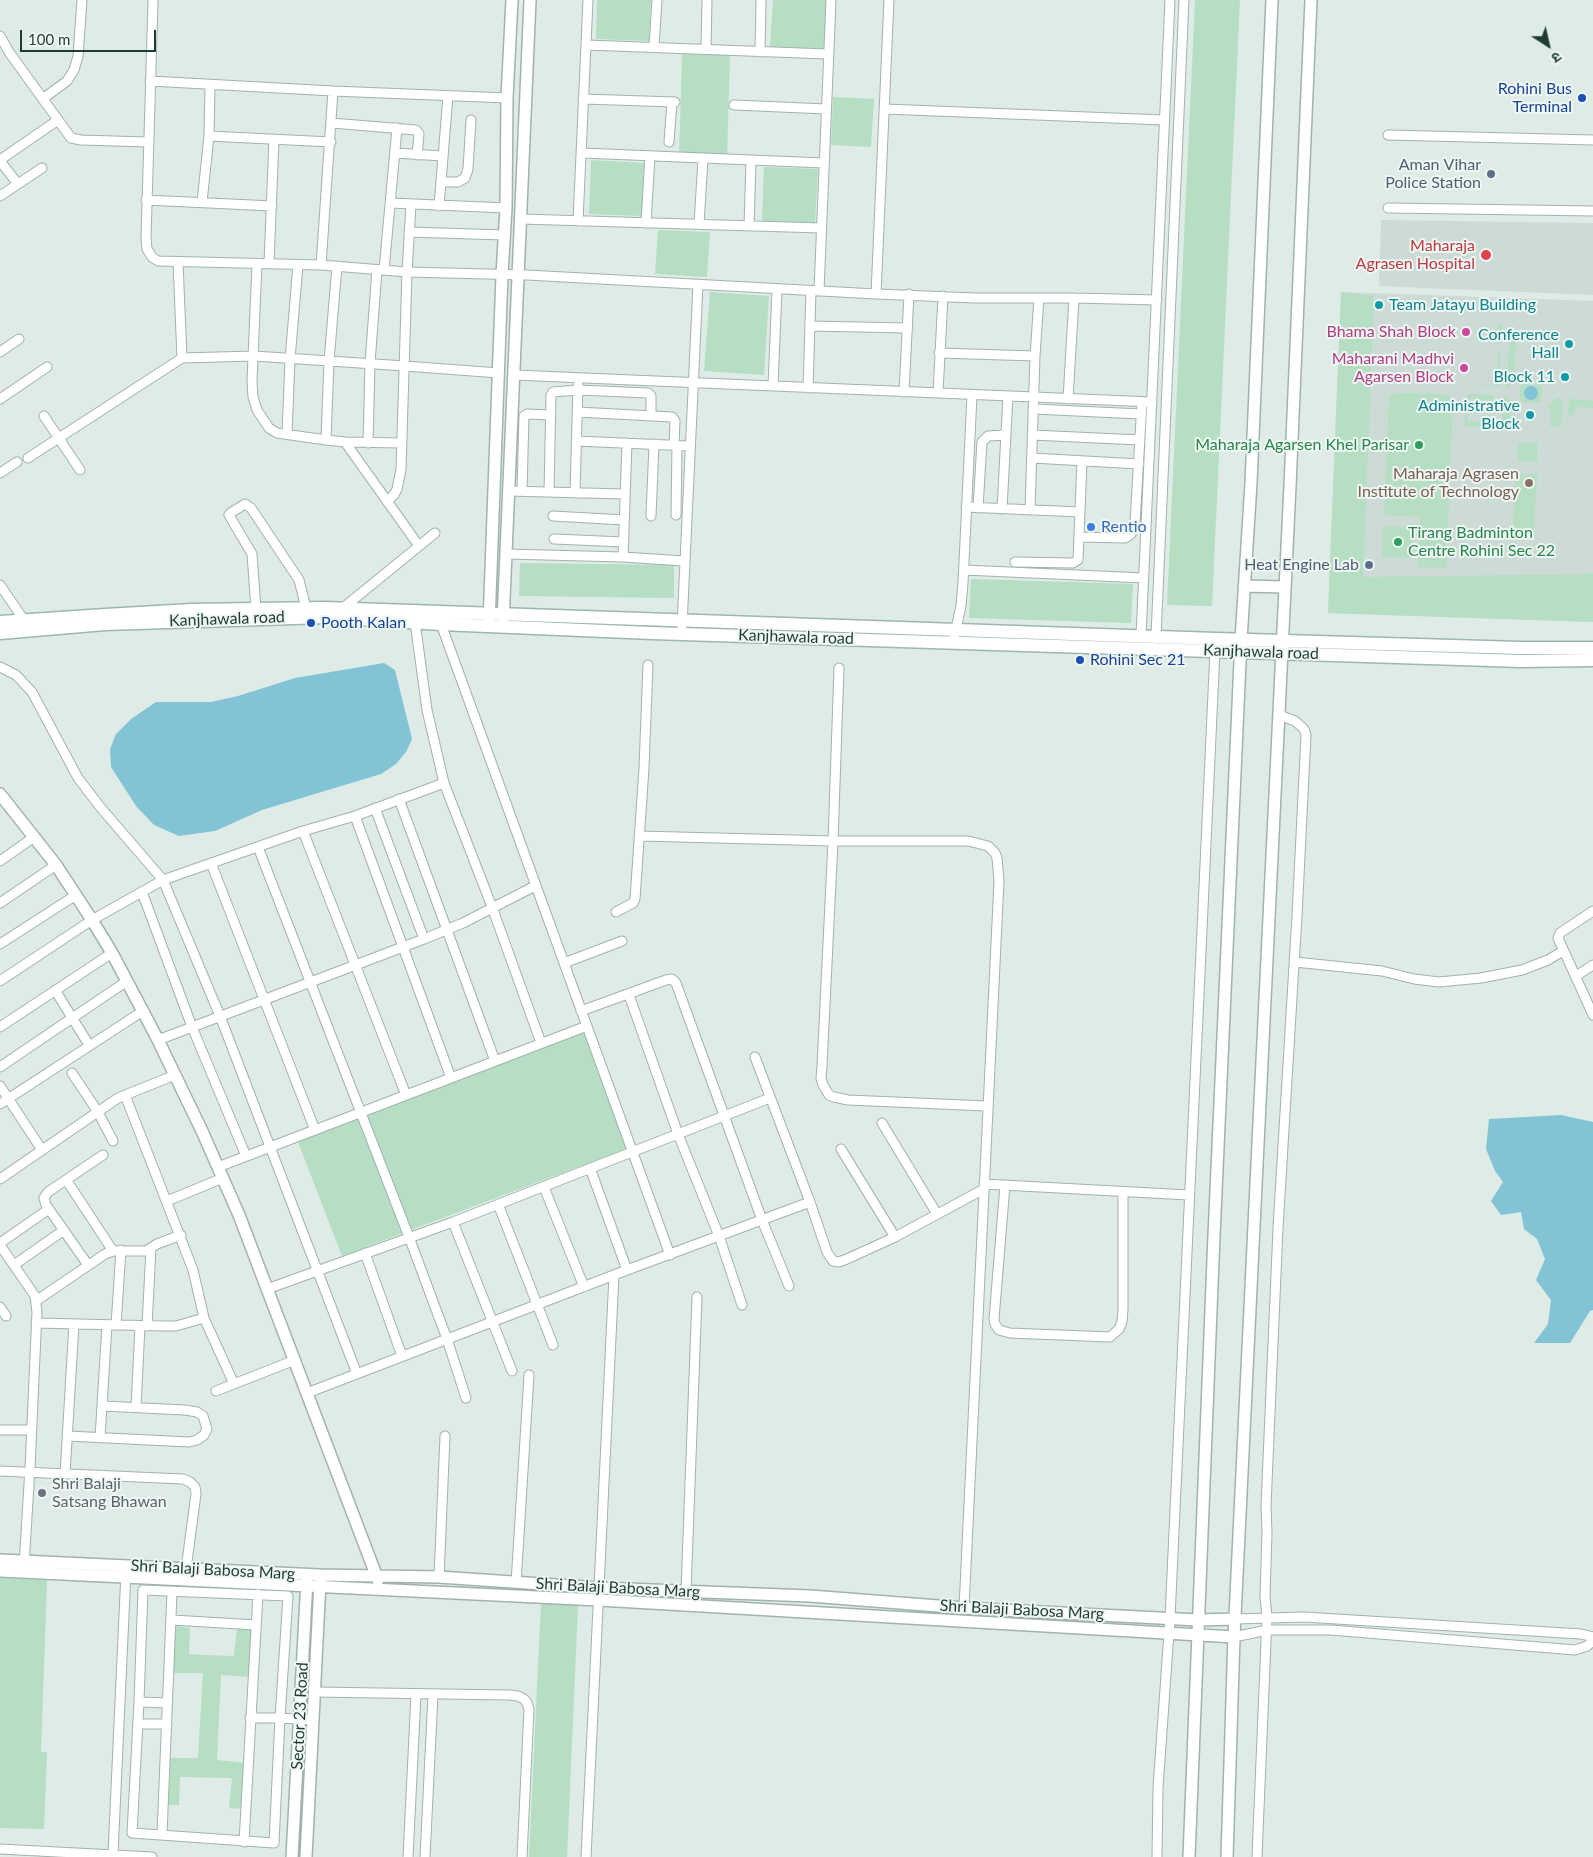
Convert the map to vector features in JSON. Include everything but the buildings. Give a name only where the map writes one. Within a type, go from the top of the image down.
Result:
[{"type":"main road","name":"Kanjhawala road","points":[[0,633],[27,626],[124,614],[343,608],[489,620],[682,620],[1215,650],[1241,645]]},
{"type":"main road","name":"Kanjhawala road","points":[[0,622],[27,626],[325,617],[441,624],[489,620]]},
{"type":"main road","name":"Kanjhawala road","points":[[503,620],[681,634],[1141,636],[1241,645],[1593,648]]},
{"type":"main road","name":"Kanjhawala road","points":[[1282,646],[1521,661],[1593,660]]},
{"type":"street","points":[[44,98],[67,81],[74,70],[78,56],[82,0]]},
{"type":"street","points":[[153,0],[146,200],[147,249],[152,257],[158,261],[321,265],[407,272],[519,275],[876,294],[1157,300]]},
{"type":"street","points":[[489,620],[506,208],[507,98],[512,0]]},
{"type":"street","points":[[503,620],[530,0]]},
{"type":"street","points":[[578,221],[588,0]]},
{"type":"street","points":[[654,47],[657,0]]},
{"type":"street","points":[[706,49],[708,0]]},
{"type":"street","points":[[760,52],[761,0]]},
{"type":"street","points":[[808,388],[810,326],[821,228],[831,0]]},
{"type":"street","points":[[876,294],[889,0]]},
{"type":"street","points":[[1141,636],[1170,0]]},
{"type":"street","points":[[1156,637],[1184,0]]},
{"type":"street","points":[[1189,1857],[1197,1635],[1241,645],[1251,482],[1272,0]]},
{"type":"street","points":[[1227,1857],[1234,1636],[1279,715],[1311,0]]},
{"type":"street","points":[[0,36],[9,52],[71,138],[148,142]]},
{"type":"street","points":[[586,45],[828,54]]},
{"type":"street","points":[[0,58],[9,52]]},
{"type":"street","points":[[150,81],[507,98]]},
{"type":"street","points":[[202,202],[209,136],[210,85]]},
{"type":"street","points":[[321,265],[331,142],[333,91]]},
{"type":"street","points":[[439,206],[448,96]]},
{"type":"street","points":[[583,100],[673,102],[669,142]]},
{"type":"street","points":[[734,105],[826,109]]},
{"type":"street","points":[[884,109],[1164,120]]},
{"type":"street","points":[[18,184],[0,161],[58,120]]},
{"type":"street","points":[[441,182],[458,182],[465,178],[468,169],[471,120]]},
{"type":"street","points":[[332,123],[411,128],[419,134],[418,155]]},
{"type":"street","points":[[368,443],[370,364],[391,203],[397,128]]},
{"type":"street","points":[[1388,135],[1593,140]]},
{"type":"street","points":[[209,136],[331,142]]},
{"type":"street","points":[[269,263],[274,139]]},
{"type":"street","points":[[582,153],[824,163]]},
{"type":"street","points":[[395,154],[443,156]]},
{"type":"street","points":[[646,223],[650,156]]},
{"type":"street","points":[[699,224],[703,159]]},
{"type":"street","points":[[749,226],[751,161]]},
{"type":"street","points":[[0,196],[42,168]]},
{"type":"street","points":[[146,200],[272,206]]},
{"type":"street","points":[[391,203],[506,208]]},
{"type":"street","points":[[387,501],[394,495],[400,482],[411,204]]},
{"type":"street","points":[[1388,208],[1593,211]]},
{"type":"street","points":[[521,219],[821,228]]},
{"type":"street","points":[[409,232],[504,235]]},
{"type":"street","points":[[178,262],[182,358]]},
{"type":"street","points":[[257,264],[253,397],[257,410],[269,428],[276,433],[326,440],[402,443]]},
{"type":"street","points":[[287,434],[290,358],[298,265]]},
{"type":"street","points":[[326,440],[329,361],[337,266]]},
{"type":"street","points":[[681,634],[698,284]]},
{"type":"street","points":[[773,386],[777,289]]},
{"type":"street","points":[[904,392],[910,294]]},
{"type":"street","points":[[938,393],[943,296]]},
{"type":"street","points":[[1030,510],[1035,356],[1039,298]]},
{"type":"street","points":[[1068,399],[1074,298]]},
{"type":"street","points":[[810,326],[908,328]]},
{"type":"street","points":[[0,352],[19,339]]},
{"type":"street","points":[[939,353],[1035,356]]},
{"type":"street","points":[[28,458],[182,358],[254,356],[498,374]]},
{"type":"street","points":[[0,399],[47,367]]},
{"type":"street","points":[[514,375],[1152,402]]},
{"type":"street","points":[[575,493],[578,378]]},
{"type":"street","points":[[548,492],[550,414],[551,395],[553,392],[578,390],[650,394],[650,416]]},
{"type":"street","points":[[955,636],[961,606],[964,570],[972,395]]},
{"type":"street","points":[[1002,509],[1008,396]]},
{"type":"street","points":[[1080,537],[1125,538],[1131,534],[1135,523],[1142,402]]},
{"type":"street","points":[[1033,409],[1142,414]]},
{"type":"street","points":[[577,412],[674,419],[676,515]]},
{"type":"street","points":[[522,491],[524,416],[527,414],[550,414]]},
{"type":"street","points":[[44,416],[80,470]]},
{"type":"street","points":[[978,508],[982,442],[988,436],[1006,435]]},
{"type":"street","points":[[1032,435],[1140,440]]},
{"type":"street","points":[[576,440],[690,446]]},
{"type":"street","points":[[345,442],[419,546]]},
{"type":"street","points":[[623,557],[627,443]]},
{"type":"street","points":[[651,516],[654,444]]},
{"type":"street","points":[[1032,458],[1139,464]]},
{"type":"street","points":[[1014,562],[1076,562],[1079,557],[1082,461]]},
{"type":"street","points":[[0,473],[17,462]]},
{"type":"street","points":[[508,491],[625,494]]},
{"type":"street","points":[[256,609],[252,554],[229,515],[245,504],[251,508],[299,580],[306,608]]},
{"type":"street","points":[[966,507],[1080,512]]},
{"type":"street","points":[[554,516],[624,520]]},
{"type":"street","points":[[343,608],[436,533]]},
{"type":"street","points":[[554,540],[624,542]]},
{"type":"street","points":[[506,554],[623,557],[684,561]]},
{"type":"street","points":[[964,570],[1144,578]]},
{"type":"street","points":[[0,585],[27,626]]},
{"type":"street","points":[[1244,586],[1285,587]]},
{"type":"street","points":[[415,622],[427,710],[444,783],[492,907],[541,1043]]},
{"type":"street","points":[[441,624],[670,1255]]},
{"type":"street","points":[[1157,1857],[1158,1788],[1170,1618],[1215,650]]},
{"type":"street","points":[[616,912],[635,902],[648,665]]},
{"type":"street","points":[[0,668],[16,675],[32,692],[78,778],[101,808],[163,880],[220,1016],[357,1374]]},
{"type":"street","points":[[840,668],[821,1078],[826,1091],[834,1098],[987,1106]]},
{"type":"street","points":[[1257,1857],[1267,1630],[1265,1596],[1266,1506],[1279,1219],[1306,735],[1304,729],[1295,721],[1279,715]]},
{"type":"street","points":[[0,981],[92,920],[163,880],[303,831],[355,816],[444,783]]},
{"type":"street","points":[[0,794],[56,865],[92,920],[127,981],[175,1075],[221,1172],[383,1591]]},
{"type":"street","points":[[399,799],[495,1061]]},
{"type":"street","points":[[375,808],[424,939]]},
{"type":"street","points":[[355,816],[451,1078]]},
{"type":"street","points":[[303,831],[406,1095]]},
{"type":"street","points":[[639,836],[968,842],[988,846],[995,853],[999,881],[964,1608]]},
{"type":"street","points":[[0,861],[34,837]]},
{"type":"street","points":[[258,847],[409,1237],[447,1339],[466,1398]]},
{"type":"street","points":[[211,863],[315,1130]]},
{"type":"street","points":[[0,903],[56,865]]},
{"type":"street","points":[[158,1040],[448,930],[535,886]]},
{"type":"street","points":[[142,892],[192,1027],[246,1156]]},
{"type":"street","points":[[0,944],[76,895]]},
{"type":"street","points":[[1593,911],[1560,934],[1558,938],[1593,1014]]},
{"type":"street","points":[[564,963],[622,941]]},
{"type":"street","points":[[1294,962],[1365,968],[1414,979],[1439,982],[1482,978],[1522,970],[1542,964],[1563,951]]},
{"type":"street","points":[[0,1027],[112,953]]},
{"type":"street","points":[[1576,976],[1593,965]]},
{"type":"street","points":[[581,1010],[629,995],[666,980],[672,979],[676,983],[762,1220],[789,1286]]},
{"type":"street","points":[[0,1067],[127,981]]},
{"type":"street","points":[[55,990],[89,1045]]},
{"type":"street","points":[[629,995],[678,1134],[719,1236],[742,1305]]},
{"type":"street","points":[[0,1104],[143,1011]]},
{"type":"street","points":[[167,1201],[221,1172],[246,1156],[586,1026]]},
{"type":"street","points":[[755,1057],[827,1252],[833,1261],[839,1262],[847,1259],[895,1237],[984,1187],[1005,1185],[1189,1195]]},
{"type":"street","points":[[72,1073],[98,1112],[113,1141]]},
{"type":"street","points":[[0,1179],[125,1095],[175,1075]]},
{"type":"street","points":[[0,1086],[42,1150]]},
{"type":"street","points":[[125,1095],[181,1235],[193,1270],[204,1318],[234,1384]]},
{"type":"street","points":[[267,1289],[453,1222],[770,1098]]},
{"type":"street","points":[[882,1123],[938,1214]]},
{"type":"street","points":[[841,1148],[895,1237]]},
{"type":"street","points":[[88,1264],[49,1209],[45,1202],[45,1195],[103,1155]]},
{"type":"street","points":[[590,1168],[627,1270]]},
{"type":"street","points":[[67,1181],[117,1250],[100,1438]]},
{"type":"street","points":[[1005,1185],[994,1319],[999,1330],[1010,1334],[1110,1338],[1119,1329],[1122,1322],[1123,1309],[1123,1192]]},
{"type":"street","points":[[544,1186],[584,1287]]},
{"type":"street","points":[[307,1393],[810,1202]]},
{"type":"street","points":[[498,1204],[553,1345]]},
{"type":"street","points":[[24,1567],[30,1472],[36,1301],[0,1244],[49,1209]]},
{"type":"street","points":[[453,1222],[512,1371]]},
{"type":"street","points":[[14,1265],[64,1230]]},
{"type":"street","points":[[36,1301],[105,1254],[117,1250],[140,1252],[181,1235]]},
{"type":"street","points":[[136,1407],[151,1248]]},
{"type":"street","points":[[365,1253],[402,1356]]},
{"type":"street","points":[[586,1857],[614,1275]]},
{"type":"street","points":[[686,1591],[697,1297]]},
{"type":"street","points":[[0,1307],[6,1316]]},
{"type":"street","points":[[36,1323],[176,1326],[204,1318]]},
{"type":"street","points":[[65,1474],[74,1324]]},
{"type":"street","points":[[216,1391],[295,1360]]},
{"type":"street","points":[[516,1583],[529,1375]]},
{"type":"street","points":[[68,1436],[189,1442],[197,1440],[204,1435],[207,1429],[203,1416],[197,1412],[102,1406]]},
{"type":"street","points":[[0,1430],[31,1430]]},
{"type":"street","points":[[439,1577],[444,1436]]},
{"type":"street","points":[[0,1471],[183,1479],[190,1482],[195,1487],[196,1494],[186,1569]]},
{"type":"street","name":"Shri Balaji Babosa Marg","points":[[0,1560],[24,1567],[126,1578],[599,1600],[1234,1636]]},
{"type":"street","points":[[113,1854],[126,1566]]},
{"type":"street","name":"Shri Balaji Babosa Marg","points":[[0,1571],[24,1567],[126,1566],[307,1575],[439,1577],[600,1588],[810,1596],[964,1608],[1198,1620],[1235,1619]]},
{"type":"street","name":"Sector 23 Road","points":[[292,1857],[307,1575]]},
{"type":"street","name":"Sector 23 Road","points":[[306,1857],[320,1575]]},
{"type":"street","points":[[143,1590],[172,1592],[288,1596],[274,1843],[132,1833],[143,1590]]},
{"type":"street","points":[[162,1834],[172,1592]]},
{"type":"street","points":[[244,1842],[258,1594]]},
{"type":"street","points":[[1235,1619],[1304,1616],[1581,1634],[1593,1637]]},
{"type":"street","points":[[172,1620],[256,1625]]},
{"type":"street","points":[[1234,1636],[1267,1630],[1331,1630],[1575,1650],[1587,1646],[1593,1641]]},
{"type":"street","points":[[315,1692],[518,1696],[527,1703],[529,1709],[522,1857]]},
{"type":"street","points":[[408,1857],[416,1695]]},
{"type":"street","points":[[425,1857],[433,1695]]},
{"type":"street","points":[[121,1705],[167,1703]]},
{"type":"street","points":[[250,1718],[300,1718],[313,1720]]},
{"type":"street","points":[[138,1724],[167,1724]]},
{"type":"street","points":[[410,1816],[427,1816]]},
{"type":"street","points":[[0,1849],[152,1857]]},
{"type":"shaded area","name":"Maharaja Agrasen Hospital","points":[[1381,220],[1593,223],[1593,295],[1379,286]]},
{"type":"shaded area","points":[[1341,292],[1593,301],[1593,622],[1328,613]]},
{"type":"green space","points":[[597,0],[651,0],[649,41],[596,39]]},
{"type":"green space","points":[[773,0],[826,0],[824,49],[770,47]]},
{"type":"green space","points":[[1195,0],[1240,0],[1212,606],[1167,605]]},
{"type":"green space","points":[[682,54],[730,55],[727,160],[679,159]]},
{"type":"green space","points":[[833,97],[874,99],[871,147],[831,145]]},
{"type":"green space","points":[[591,160],[644,163],[642,216],[589,214]]},
{"type":"green space","points":[[764,167],[818,169],[815,223],[762,221]]},
{"type":"green space","points":[[658,230],[710,232],[707,277],[655,274]]},
{"type":"green space","points":[[710,292],[769,296],[764,375],[704,371]]},
{"type":"green space","points":[[1341,292],[1374,296],[1363,577],[1593,574],[1593,622],[1328,613]]},
{"type":"green space","points":[[1497,323],[1502,323],[1502,342],[1497,345]]},
{"type":"green space","points":[[1513,341],[1516,342],[1514,377],[1510,387],[1507,389],[1509,345]]},
{"type":"green space","points":[[1497,349],[1500,354],[1499,386],[1458,385],[1497,385]]},
{"type":"green space","points":[[1523,384],[1542,386],[1541,402],[1522,402],[1520,399],[1520,387]]},
{"type":"green space","name":"Maharaja Agarsen Khel Parisar","points":[[1396,393],[1441,394],[1450,397],[1453,404],[1446,568],[1418,567],[1420,517],[1384,515],[1389,397]]},
{"type":"green space","points":[[1467,394],[1494,395],[1494,406],[1491,405],[1491,400],[1469,399],[1467,406]]},
{"type":"green space","points":[[1505,396],[1518,408],[1510,408],[1510,421],[1502,421],[1502,397]]},
{"type":"green space","points":[[1560,398],[1563,401],[1561,427],[1550,426],[1551,409],[1546,409],[1555,399]]},
{"type":"green space","points":[[1569,399],[1593,401],[1593,408],[1576,407],[1572,416],[1568,413]]},
{"type":"green space","points":[[1492,414],[1492,427],[1464,426],[1465,415],[1468,416],[1468,421],[1490,422]]},
{"type":"green space","points":[[1518,443],[1537,443],[1537,461],[1518,461]]},
{"type":"green space","points":[[1516,474],[1537,474],[1534,532],[1513,531]]},
{"type":"green space","name":"Tirang Badminton Centre Rohini Sec 22","points":[[1383,526],[1414,527],[1413,558],[1382,557]]},
{"type":"green space","points":[[520,563],[674,565],[674,598],[519,596]]},
{"type":"green space","points":[[971,579],[1133,584],[1131,623],[969,618]]},
{"type":"green space","points":[[584,1031],[628,1148],[342,1256],[298,1142]]},
{"type":"green space","points":[[0,1578],[47,1580],[41,1752],[47,1752],[44,1829],[0,1828]]},
{"type":"green space","points":[[541,1603],[578,1605],[567,1857],[529,1857]]},
{"type":"green space","points":[[176,1626],[190,1628],[189,1654],[234,1656],[237,1628],[254,1628],[251,1677],[221,1675],[217,1760],[246,1763],[245,1809],[229,1808],[232,1778],[180,1777],[179,1805],[167,1805],[169,1758],[198,1758],[203,1673],[172,1673]]},
{"type":"water","points":[[1531,386],[1536,388],[1538,393],[1536,398],[1531,400],[1526,398],[1524,393],[1526,388]]},
{"type":"water","points":[[384,663],[395,670],[412,739],[406,752],[396,764],[381,774],[262,810],[215,831],[179,836],[154,825],[136,806],[111,767],[110,749],[116,734],[131,719],[156,702],[211,702],[238,696],[295,678]]},
{"type":"water","points":[[1561,1115],[1593,1122],[1593,1310],[1590,1311],[1570,1343],[1534,1343],[1548,1324],[1551,1300],[1536,1280],[1545,1259],[1537,1239],[1524,1229],[1521,1212],[1501,1215],[1491,1201],[1503,1182],[1495,1171],[1486,1149],[1489,1119]]},
{"type":"place","name":"Rohini Bus Terminal","points":[[1582,98]]},
{"type":"place","name":"Aman Vihar Police Station","points":[[1491,174]]},
{"type":"place","name":"Maharaja Agrasen Hospital","points":[[1486,255]]},
{"type":"place","name":"Team Jatayu Building","points":[[1379,305]]},
{"type":"place","name":"Bhama Shah Block","points":[[1466,332]]},
{"type":"place","name":"Conference Hall","points":[[1569,344]]},
{"type":"place","name":"Maharani Madhvi Agarsen Block","points":[[1464,368]]},
{"type":"place","name":"Block 11","points":[[1565,377]]},
{"type":"place","name":"Administrative Block","points":[[1530,415]]},
{"type":"place","name":"Maharaja Agarsen Khel Parisar","points":[[1419,445]]},
{"type":"place","name":"Maharaja Agrasen Institute of Technology","points":[[1529,483]]},
{"type":"place","name":"Rentio","points":[[1091,527]]},
{"type":"place","name":"Tirang Badminton Centre Rohini Sec 22","points":[[1398,542]]},
{"type":"place","name":"Heat Engine Lab","points":[[1369,565]]},
{"type":"place","name":"Pooth Kalan","points":[[311,623]]},
{"type":"place","name":"Rohini Sec 21","points":[[1080,660]]},
{"type":"place","name":"Shri Balaji Satsang Bhawan","points":[[42,1493]]}]
